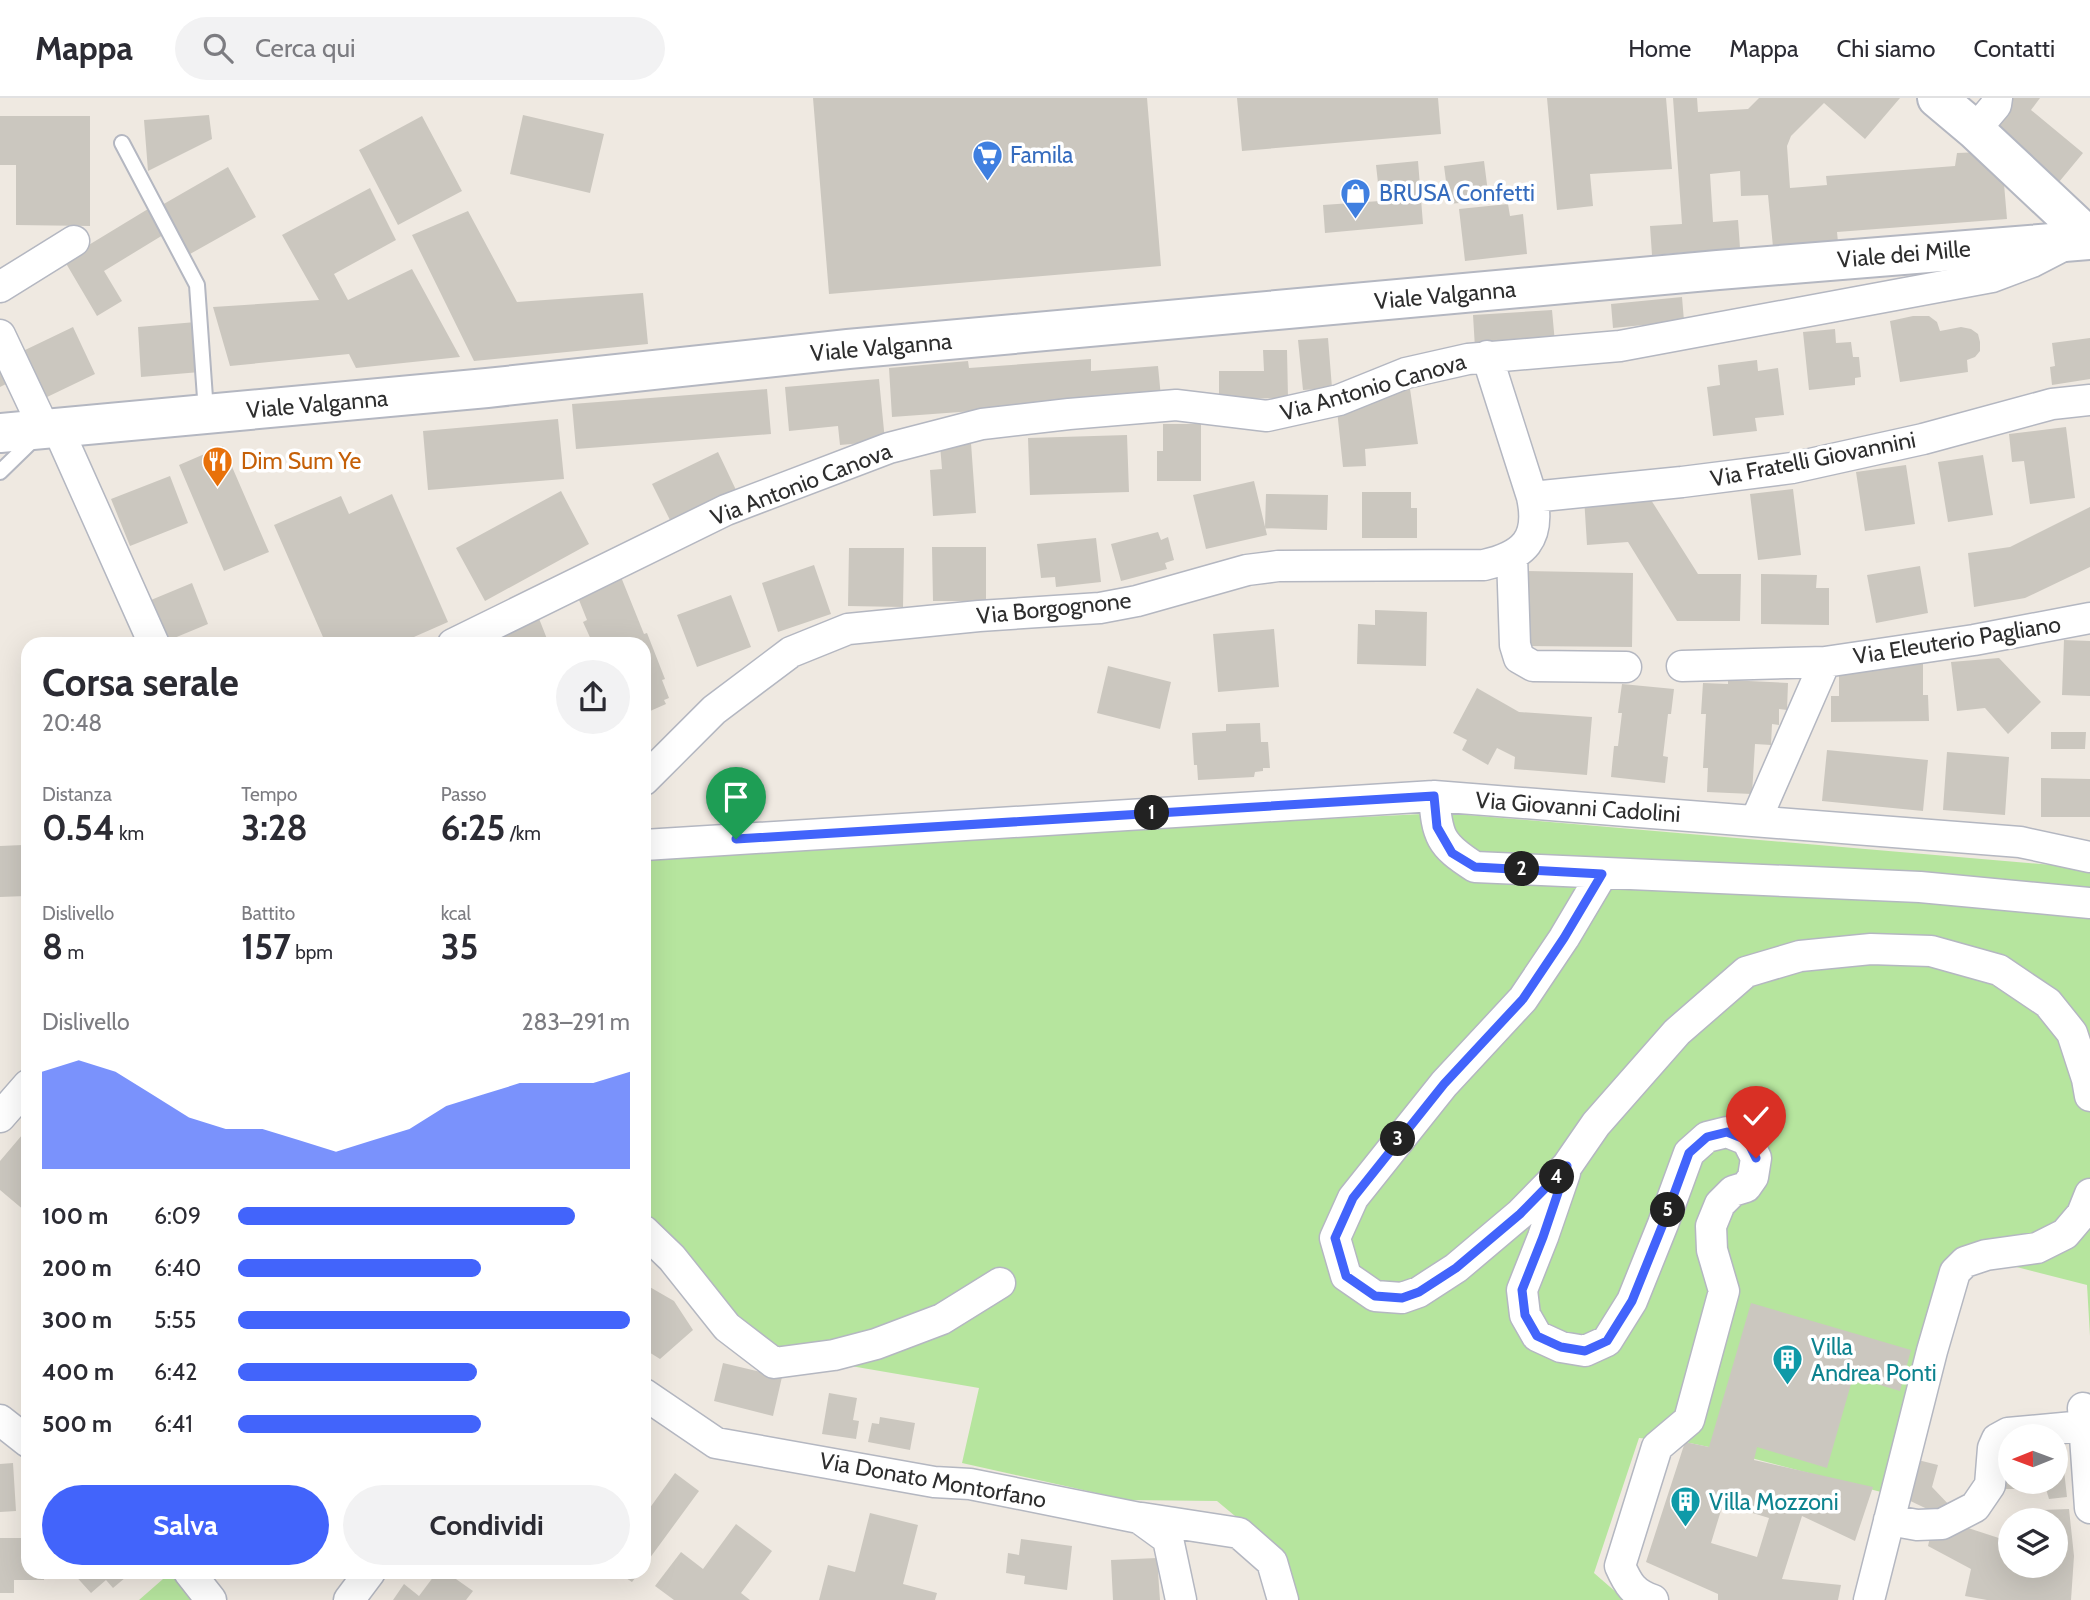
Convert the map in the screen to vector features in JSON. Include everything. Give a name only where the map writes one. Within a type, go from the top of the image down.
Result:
[{"type":"main road","points":[[1937,98],[1975,130],[2084,240]]},
{"type":"main road","name":"Viale dei Mille","points":[[1718,270],[2084,240]]},
{"type":"main road","name":"Viale Valganna","points":[[0,433],[487,388],[848,349],[1718,270]]},
{"type":"street","points":[[1975,130],[1996,105],[1997,98]]},
{"type":"street","name":"Via Antonio Canova","points":[[467,637],[726,510],[889,448],[982,424],[1176,405],[1267,416],[1339,400],[1406,373],[1487,356],[1620,346],[1992,277],[2084,240]]},
{"type":"street","points":[[0,287],[74,241]]},
{"type":"street","points":[[0,335],[50,428],[151,637]]},
{"type":"street","points":[[1487,356],[1536,516],[1531,539],[1512,556],[1515,645],[1519,658],[1533,666],[1626,667]]},
{"type":"street","name":"Via Fratelli Giovannini","points":[[1532,498],[1792,468],[1923,439],[2052,404],[2090,400]]},
{"type":"street","name":"Via Borgognone","points":[[651,773],[714,710],[791,652],[848,629],[1100,608],[1136,601],[1247,570],[1278,566],[1484,565],[1512,556]]},
{"type":"street","name":"Via Eleuterio Pagliano","points":[[1682,666],[1825,662],[1974,640],[2090,618]]},
{"type":"street","name":"Via Eleuterio Pagliano","points":[[1756,820],[1825,662]]},
{"type":"street","points":[[1434,796],[1437,827],[1452,853],[1475,867],[1920,887],[2090,903]]},
{"type":"street","name":"Via Giovanni Cadolini","points":[[651,845],[1434,796],[2020,842],[2085,856]]},
{"type":"street","points":[[1602,874],[1523,999],[1444,1084],[1353,1198],[1335,1238],[1346,1276],[1375,1296],[1402,1298],[1419,1292],[1456,1268],[1509,1223],[1567,1166],[1596,1125],[1677,1032],[1746,972],[1800,956],[1871,948],[1931,951],[1999,970],[2048,1003],[2072,1033],[2090,1096]]},
{"type":"street","points":[[0,1117],[21,1093]]},
{"type":"street","points":[[1567,1166],[1522,1290],[1525,1315],[1537,1336],[1561,1347],[1585,1351],[1607,1341],[1632,1301],[1689,1153],[1707,1137],[1727,1132],[1747,1140],[1756,1158],[1754,1177],[1746,1187],[1733,1191],[1720,1204],[1711,1226],[1712,1250],[1724,1292],[1689,1420],[1657,1447],[1620,1566],[1628,1584],[1642,1596],[1653,1600]]},
{"type":"street","points":[[1869,1600],[1955,1272],[1965,1262],[1986,1255],[2037,1248],[2065,1234],[2087,1214]]},
{"type":"street","points":[[651,1238],[672,1258],[727,1327],[774,1363],[834,1355],[876,1345],[942,1319],[1000,1283]]},
{"type":"street","name":"Via Donato Montorfano","points":[[651,1399],[716,1443],[934,1482],[970,1484],[1139,1518],[1168,1539],[1181,1600]]},
{"type":"street","points":[[1889,1520],[1917,1525],[1942,1524],[1975,1507],[1990,1485],[1993,1448],[1997,1439],[2008,1433],[2084,1417],[2090,1508]]},
{"type":"street","points":[[0,1420],[21,1436]]},
{"type":"street","points":[[1139,1518],[1239,1533],[1272,1562],[1283,1600]]},
{"type":"street","points":[[194,1579],[211,1600]]},
{"type":"street","points":[[349,1600],[365,1579]]},
{"type":"lane","points":[[121,144],[197,285],[206,414]]},
{"type":"lane","points":[[0,472],[50,428]]},
{"type":"green space","points":[[1444,813],[2076,867],[2090,871],[2090,1336],[2087,1285],[1970,1255],[1904,1498],[1709,1447],[1639,1438],[1594,1573],[1625,1600],[1297,1600],[1277,1551],[1217,1501],[1128,1500],[962,1463],[979,1388],[757,1350],[651,1250],[651,852]]},
{"type":"green space","points":[[163,1579],[178,1579],[198,1600],[139,1600]]},
{"type":"building","name":"Famila","points":[[813,98],[1147,98],[1161,266],[829,294]]},
{"type":"building","points":[[1237,98],[1438,98],[1441,134],[1242,151]]},
{"type":"building","points":[[1547,98],[1666,98],[1672,169],[1590,174],[1593,206],[1557,210]]},
{"type":"building","points":[[1673,98],[1697,98],[1698,112],[1748,109],[1759,98],[1900,98],[1865,139],[1824,103],[1791,136],[1787,146],[1790,188],[1827,185],[1826,176],[1955,166],[1957,153],[1982,152],[2003,172],[2007,219],[1837,232],[1838,242],[1773,247],[1768,195],[1741,196],[1740,171],[1710,174],[1713,222],[1738,220],[1740,248],[1652,255],[1650,226],[1682,224]]},
{"type":"building","points":[[2000,98],[2040,98],[2031,110],[2083,153],[2059,182],[1995,128],[2012,108]]},
{"type":"building","points":[[209,115],[212,139],[148,171],[144,120]]},
{"type":"building","points":[[523,115],[604,134],[590,193],[510,174]]},
{"type":"building","points":[[0,116],[90,116],[90,226],[16,225],[16,165],[0,165]]},
{"type":"building","points":[[422,116],[462,191],[398,225],[359,150]]},
{"type":"building","points":[[1418,161],[1423,224],[1325,233],[1323,205],[1380,201],[1376,165]]},
{"type":"building","points":[[1484,161],[1489,200],[1449,204],[1444,166]]},
{"type":"building","points":[[228,167],[256,217],[190,254],[162,205]]},
{"type":"building","points":[[370,188],[396,240],[334,274],[348,300],[412,269],[460,357],[356,368],[349,354],[230,366],[213,307],[319,300],[282,235]]},
{"type":"building","points":[[1508,204],[1510,216],[1523,214],[1527,254],[1465,261],[1459,209]]},
{"type":"building","points":[[148,209],[163,235],[104,271],[122,301],[97,316],[64,260]]},
{"type":"building","points":[[468,211],[517,302],[643,293],[648,344],[474,361],[412,235]]},
{"type":"building","points":[[1682,297],[1684,321],[1613,328],[1611,304]]},
{"type":"building","points":[[1552,310],[1555,343],[1475,348],[1473,315]]},
{"type":"building","points":[[1929,316],[1937,322],[1940,331],[1961,327],[1978,334],[1980,351],[1967,360],[1968,372],[1900,382],[1890,321]]},
{"type":"building","points":[[196,322],[200,372],[141,377],[138,327]]},
{"type":"building","points":[[73,327],[95,374],[45,398],[23,351]]},
{"type":"building","points":[[1835,329],[1836,343],[1851,342],[1853,357],[1859,357],[1861,377],[1855,378],[1855,385],[1809,390],[1803,332]]},
{"type":"building","points":[[1328,338],[1332,388],[1303,390],[1298,340]]},
{"type":"building","points":[[2090,338],[2090,379],[2052,385],[2050,367],[2055,366],[2052,343]]},
{"type":"building","points":[[0,349],[14,380],[0,387]]},
{"type":"building","points":[[1263,350],[1287,350],[1288,398],[1219,399],[1219,371],[1264,371]]},
{"type":"building","points":[[1091,359],[1091,371],[1158,366],[1161,397],[892,417],[889,368],[968,361],[969,368]]},
{"type":"building","points":[[1757,360],[1758,371],[1778,368],[1784,415],[1755,418],[1757,431],[1713,436],[1707,387],[1720,385],[1718,365]]},
{"type":"building","points":[[879,379],[885,441],[840,445],[838,426],[789,431],[785,387]]},
{"type":"building","points":[[1409,382],[1418,444],[1365,449],[1366,466],[1343,467],[1337,410]]},
{"type":"building","points":[[767,389],[771,434],[576,449],[572,404]]},
{"type":"building","points":[[558,419],[564,479],[428,490],[423,431]]},
{"type":"building","points":[[1163,424],[1201,424],[1201,481],[1157,481],[1157,451],[1163,451]]},
{"type":"building","points":[[2066,427],[2075,498],[2030,504],[2024,461],[2012,462],[2009,434]]},
{"type":"building","points":[[1127,435],[1129,492],[1030,495],[1028,438]]},
{"type":"building","points":[[971,443],[976,513],[933,516],[930,470],[942,469],[940,445]]},
{"type":"building","points":[[223,446],[269,552],[224,571],[179,465]]},
{"type":"building","points":[[718,452],[736,490],[671,522],[652,484]]},
{"type":"building","points":[[1983,455],[1993,515],[1948,522],[1938,462]]},
{"type":"building","points":[[1906,465],[1915,524],[1865,531],[1856,472]]},
{"type":"building","points":[[170,476],[188,523],[130,546],[111,499]]},
{"type":"building","points":[[1254,481],[1267,535],[1206,549],[1193,495]]},
{"type":"building","points":[[1793,489],[1801,555],[1758,560],[1750,494]]},
{"type":"building","points":[[561,491],[589,544],[485,601],[456,548]]},
{"type":"building","points":[[1362,492],[1411,492],[1411,508],[1417,508],[1417,538],[1362,538]]},
{"type":"building","points":[[1646,492],[1698,574],[1741,574],[1740,621],[1677,621],[1628,542],[1587,545],[1584,497]]},
{"type":"building","points":[[392,494],[448,622],[414,637],[323,637],[274,525],[341,496],[349,514]]},
{"type":"building","points":[[1266,494],[1328,495],[1327,530],[1265,528]]},
{"type":"building","points":[[2090,507],[2090,567],[2025,598],[1974,607],[1968,553],[2010,547]]},
{"type":"building","points":[[1158,532],[1161,540],[1168,537],[1174,560],[1165,563],[1167,569],[1121,581],[1111,544]]},
{"type":"building","points":[[1096,538],[1101,582],[1056,587],[1055,577],[1041,578],[1037,544]]},
{"type":"building","points":[[932,547],[986,547],[986,601],[933,601]]},
{"type":"building","points":[[849,548],[904,548],[903,607],[848,606]]},
{"type":"building","points":[[814,565],[831,614],[778,632],[762,583]]},
{"type":"building","points":[[1920,566],[1928,613],[1876,623],[1867,575]]},
{"type":"building","points":[[1526,571],[1633,573],[1632,647],[1524,646]]},
{"type":"building","points":[[619,572],[644,634],[647,633],[649,637],[590,637],[583,622],[587,620],[575,590]]},
{"type":"building","points":[[1761,574],[1817,575],[1816,588],[1829,588],[1829,625],[1761,624]]},
{"type":"building","points":[[192,583],[208,624],[177,637],[165,637],[151,600]]},
{"type":"building","points":[[731,595],[751,647],[697,667],[677,615]]},
{"type":"building","points":[[1375,610],[1427,612],[1426,666],[1357,664],[1358,624],[1375,625]]},
{"type":"building","points":[[538,616],[546,637],[503,637],[500,631]]},
{"type":"building","points":[[1274,629],[1279,687],[1218,692],[1213,634]]},
{"type":"building","points":[[2064,640],[2090,641],[2090,696],[2062,695]]},
{"type":"building","points":[[651,643],[665,679],[662,680],[669,698],[664,700],[666,704],[651,711]]},
{"type":"building","points":[[1999,658],[2041,702],[2008,734],[1985,708],[1957,711],[1951,662]]},
{"type":"building","points":[[1867,664],[1923,664],[1923,695],[1928,695],[1929,721],[1831,722],[1831,696],[1839,696],[1839,671]]},
{"type":"building","points":[[1108,666],[1171,682],[1160,729],[1097,713]]},
{"type":"building","points":[[1728,680],[1788,683],[1787,710],[1779,709],[1779,725],[1772,724],[1771,745],[1755,744],[1752,794],[1707,792],[1708,768],[1703,768],[1706,714],[1701,714],[1703,683],[1728,684]]},
{"type":"building","points":[[1622,684],[1674,689],[1663,756],[1668,757],[1665,783],[1611,777],[1614,746],[1618,746],[1622,713],[1618,713]]},
{"type":"building","points":[[1477,688],[1519,712],[1592,717],[1587,775],[1514,769],[1515,757],[1497,748],[1488,765],[1462,750],[1467,740],[1453,733]]},
{"type":"building","points":[[1260,723],[1261,742],[1268,742],[1270,768],[1255,772],[1254,777],[1198,780],[1192,733],[1226,731],[1226,724]]},
{"type":"building","points":[[2051,732],[2086,732],[2085,749],[2051,749]]},
{"type":"building","points":[[1827,750],[1928,760],[1923,811],[1822,801]]},
{"type":"building","points":[[1947,752],[2009,757],[2005,815],[1943,810]]},
{"type":"building","points":[[2041,778],[2090,779],[2090,817],[2041,817]]},
{"type":"building","points":[[21,845],[21,896],[0,897],[0,846]]},
{"type":"building","points":[[21,1136],[21,1208],[0,1190],[0,1161]]},
{"type":"building","points":[[651,1288],[674,1301],[693,1330],[660,1359],[651,1353]]},
{"type":"building","points":[[1751,1303],[1911,1350],[1900,1391],[1853,1377],[1827,1468],[1757,1447],[1754,1460],[1873,1487],[1855,1541],[1802,1516],[1782,1579],[1841,1585],[1838,1600],[1718,1600],[1718,1594],[1646,1562],[1685,1442],[1709,1447]],"holes":[[[1723,1504],[1769,1518],[1757,1557],[1711,1543]]]},
{"type":"building","points":[[723,1363],[782,1377],[773,1416],[714,1401]]},
{"type":"building","points":[[829,1393],[857,1398],[853,1420],[859,1421],[856,1439],[822,1434]]},
{"type":"building","points":[[880,1417],[915,1423],[910,1450],[868,1442],[872,1423],[879,1424]]},
{"type":"building","points":[[1914,1459],[1938,1465],[1932,1487],[1952,1508],[1940,1515],[1904,1498]]},
{"type":"building","points":[[13,1463],[16,1511],[0,1512],[0,1464]]},
{"type":"building","points":[[675,1473],[699,1491],[651,1556],[651,1506]]},
{"type":"building","points":[[2048,1494],[2067,1494],[2067,1497],[2049,1499]]},
{"type":"building","points":[[2068,1509],[2074,1556],[2071,1600],[1987,1600],[1965,1596],[1971,1569],[1928,1546],[1930,1537],[1962,1526],[1998,1538],[1998,1578],[2068,1578]]},
{"type":"building","points":[[870,1513],[918,1525],[903,1584],[937,1593],[935,1600],[819,1600],[828,1565],[855,1572]]},
{"type":"building","points":[[736,1524],[772,1551],[741,1593],[750,1600],[674,1600],[655,1586],[681,1552],[703,1569]]},
{"type":"building","points":[[0,1538],[21,1538],[21,1579],[44,1580],[14,1580],[14,1593],[0,1593]]},
{"type":"building","points":[[1021,1539],[1072,1546],[1067,1590],[1024,1584],[1025,1576],[1006,1573],[1008,1553],[1019,1555]]},
{"type":"building","points":[[1157,1558],[1160,1600],[1113,1600],[1111,1560]]},
{"type":"building","points":[[78,1579],[124,1579],[113,1588],[106,1580],[91,1593]]},
{"type":"building","points":[[432,1579],[456,1579],[473,1591],[466,1600],[393,1600],[404,1584],[419,1596]]},
{"type":"place","name":"Famila","points":[[987,182]]},
{"type":"place","name":"BRUSA Confetti","points":[[1356,220]]},
{"type":"place","name":"Dim Sum Ye","points":[[218,488]]},
{"type":"place","name":"Villa Andrea Ponti","points":[[1788,1387]]},
{"type":"place","name":"Villa Mozzoni","points":[[1686,1529]]},
{"type":"route","points":[[736,839],[1434,796],[1437,827],[1452,853],[1475,867],[1602,874],[1523,999],[1444,1084],[1353,1198],[1335,1238],[1346,1276],[1375,1296],[1402,1298],[1419,1292],[1456,1268],[1520,1214],[1567,1166],[1522,1290],[1525,1315],[1537,1336],[1561,1347],[1585,1351],[1607,1341],[1632,1301],[1689,1153],[1707,1137],[1727,1132],[1747,1140],[1756,1158]]}]
